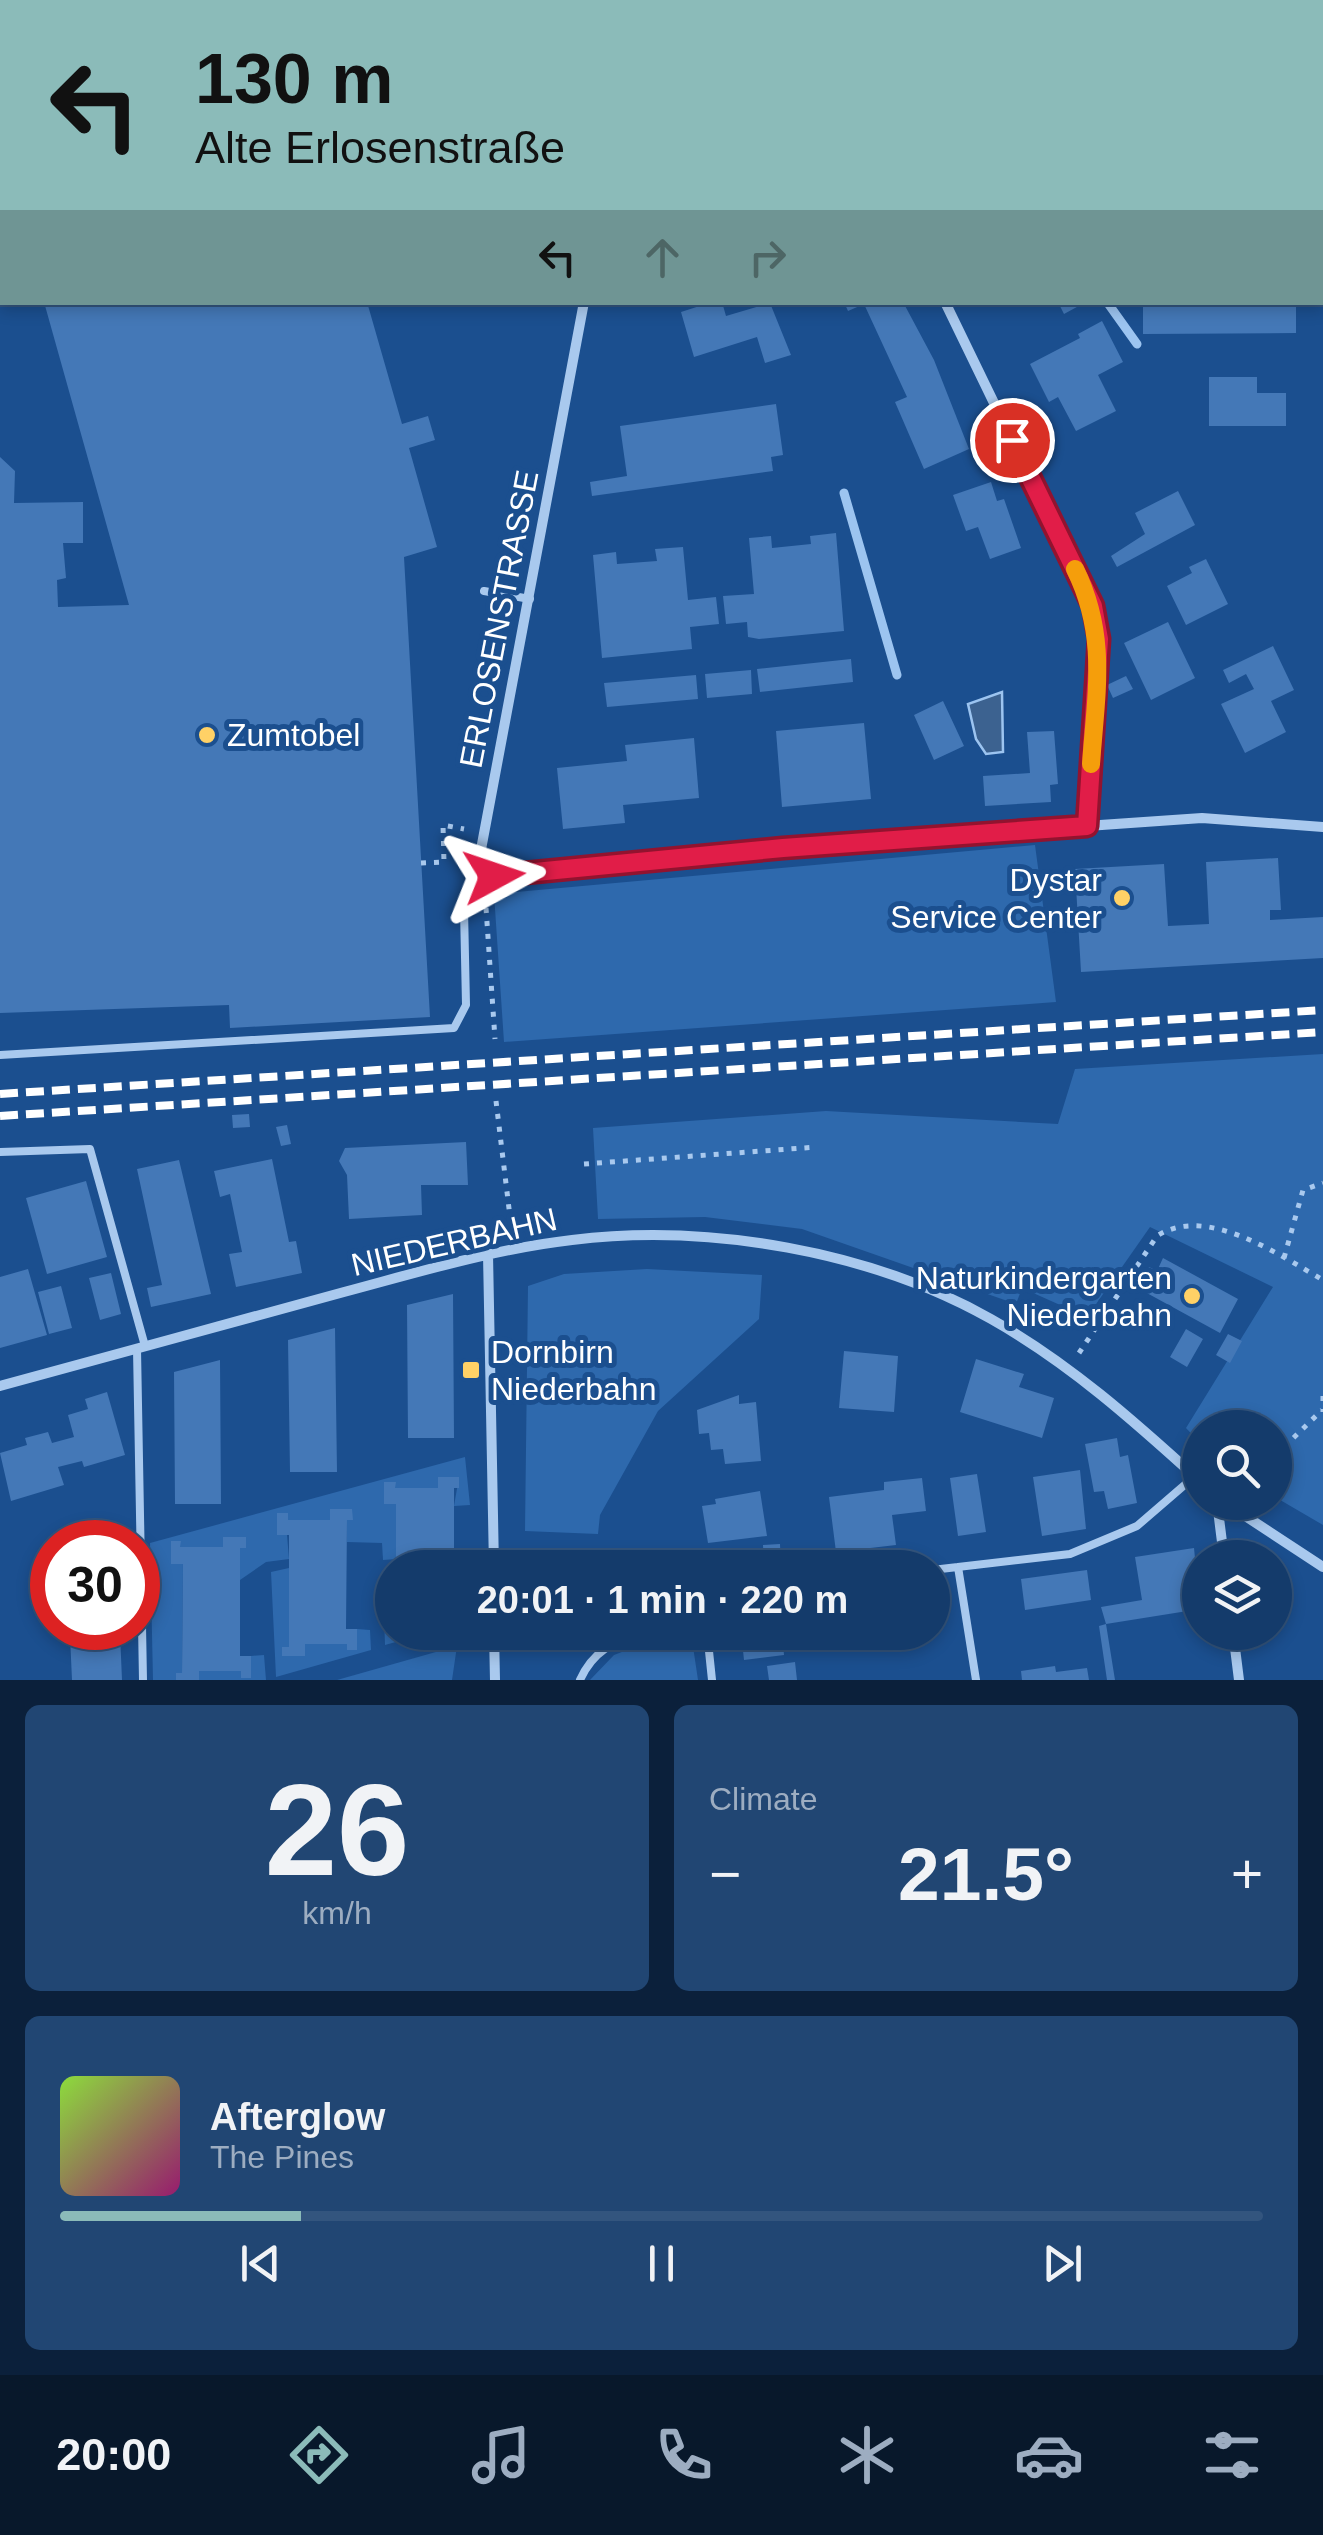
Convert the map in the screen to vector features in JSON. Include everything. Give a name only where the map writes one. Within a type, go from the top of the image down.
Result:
[{"type":"street","name":"ERLOSENSTRASSE","points":[[476,876],[481,832],[530,600],[583,305]]},
{"type":"street","points":[[947,305],[1093,606],[1099,639],[1087,826]]},
{"type":"street","points":[[476,876],[783,848],[1202,818],[1323,826]]},
{"type":"street","name":"NIEDERBAHN","points":[[0,1386],[488,1254],[573,1240],[699,1238],[767,1246],[896,1278],[990,1318],[1069,1368],[1134,1419],[1182,1464]]},
{"type":"street","points":[[488,1254],[494,1550]]},
{"type":"street","points":[[1249,1520],[1323,1567]]},
{"type":"street","points":[[494,1650],[495,1680]]},
{"type":"street","points":[[1235,1650],[1239,1680]]},
{"type":"lane","points":[[484,591],[530,600]]},
{"type":"lane","name":"ERLOSENSTRASSE","points":[[0,1054],[454,1028],[466,1005],[464,909],[476,876]]},
{"type":"lane","points":[[0,1152],[90,1148],[141,1347],[143,1680]]},
{"type":"lane","points":[[950,1569],[1070,1554],[1137,1526],[1182,1490]]},
{"type":"lane","points":[[958,1568],[976,1680]]},
{"type":"lane","points":[[580,1680],[602,1650]]},
{"type":"lane","points":[[709,1650],[712,1680]]},
{"type":"path","points":[[421,863],[444,862],[443,825],[464,829]]},
{"type":"path","points":[[490,918],[495,1039]]},
{"type":"path","points":[[496,1101],[511,1225]]},
{"type":"path","points":[[584,1164],[622,1158],[818,1147]]},
{"type":"path","points":[[1284,1258],[1303,1190],[1323,1183]]},
{"type":"path","points":[[1079,1353],[1157,1236],[1172,1226],[1207,1226],[1284,1258],[1323,1280]]},
{"type":"path","points":[[1292,1440],[1322,1411],[1323,1396]]},
{"type":"shaded area","points":[[1002,692],[1003,752],[986,754],[976,739],[968,704]]},
{"type":"shaded area","points":[[1035,845],[1056,1002],[504,1042],[494,894]]},
{"type":"shaded area","points":[[1323,1054],[1323,1525],[1292,1507],[1292,1410],[1197,1410],[1273,1287],[1150,1227],[1087,1317],[1022,1288],[1016,1304],[802,1229],[705,1217],[598,1219],[593,1128],[826,1111],[1058,1124],[1075,1069]]},
{"type":"shaded area","points":[[647,1269],[762,1275],[759,1319],[658,1411],[600,1515],[598,1534],[525,1531],[528,1286],[564,1274]]},
{"type":"shaded area","points":[[465,1457],[470,1505],[454,1506],[459,1477],[438,1478],[438,1488],[395,1488],[395,1482],[385,1482],[385,1504],[396,1504],[396,1550],[382,1550],[382,1543],[347,1542],[347,1520],[352,1520],[352,1509],[330,1520],[288,1520],[288,1513],[277,1535],[287,1535],[289,1559],[266,1562],[240,1580],[240,1548],[245,1547],[245,1537],[223,1537],[223,1547],[180,1547],[180,1541],[171,1541],[171,1563],[183,1564],[182,1673],[176,1673],[176,1680],[153,1680],[152,1650],[160,1650],[160,1540]]},
{"type":"shaded area","points":[[289,1568],[289,1647],[282,1647],[282,1656],[304,1656],[305,1644],[347,1644],[347,1650],[357,1650],[357,1629],[370,1630],[371,1650],[276,1677],[271,1572]]},
{"type":"shaded area","points":[[443,1650],[456,1650],[452,1680],[337,1680]]},
{"type":"shaded area","points":[[627,1650],[694,1650],[698,1680],[590,1680],[614,1655]]},
{"type":"shaded area","points":[[264,1655],[266,1680],[199,1680],[199,1671],[241,1671],[241,1678],[250,1678],[251,1656]]},
{"type":"building","name":"Zumtobel","points":[[45,305],[368,305],[402,424],[428,416],[435,440],[409,448],[437,547],[404,557],[430,1017],[230,1028],[229,1005],[0,1013],[0,457],[15,471],[14,503],[83,502],[83,543],[63,543],[66,578],[57,580],[58,607],[129,605]]},
{"type":"building","points":[[703,305],[723,305],[726,316],[771,305],[791,355],[765,363],[757,337],[694,357],[681,312]]},
{"type":"building","points":[[864,305],[905,305],[934,360],[969,449],[924,469],[895,402],[907,397]]},
{"type":"building","points":[[1060,305],[1080,305],[1064,314]]},
{"type":"building","points":[[1143,305],[1296,305],[1296,333],[1143,334]]},
{"type":"building","points":[[1102,321],[1123,362],[1098,375],[1116,411],[1076,431],[1058,397],[1049,402],[1030,364],[1080,338],[1078,334]]},
{"type":"building","points":[[1209,377],[1257,377],[1257,393],[1286,393],[1286,426],[1209,426]]},
{"type":"building","points":[[776,404],[783,455],[771,457],[773,471],[592,496],[590,482],[627,476],[620,426]]},
{"type":"building","points":[[991,482],[997,501],[1004,499],[1021,548],[990,559],[978,527],[966,531],[953,495]]},
{"type":"building","points":[[1178,491],[1195,525],[1117,567],[1111,556],[1145,534],[1135,513]]},
{"type":"building","points":[[836,533],[844,631],[759,639],[748,637],[747,622],[726,624],[723,596],[754,594],[749,538],[771,536],[772,548],[811,544],[810,536]]},
{"type":"building","points":[[683,547],[688,600],[716,597],[719,624],[690,627],[692,649],[602,658],[593,555],[616,552],[617,564],[657,561],[655,549]]},
{"type":"building","points":[[1206,559],[1228,604],[1186,625],[1167,586],[1192,573],[1189,567]]},
{"type":"building","points":[[1168,622],[1195,678],[1151,700],[1124,643]]},
{"type":"building","points":[[1273,646],[1294,690],[1271,701],[1286,732],[1245,753],[1221,704],[1254,689],[1246,674],[1229,683],[1223,670]]},
{"type":"building","points":[[851,659],[853,682],[760,692],[757,669]]},
{"type":"building","points":[[751,670],[752,694],[707,698],[705,674]]},
{"type":"building","points":[[696,675],[698,699],[607,707],[604,683]]},
{"type":"building","points":[[1126,676],[1133,689],[1113,698],[1107,685]]},
{"type":"building","points":[[943,701],[964,746],[934,760],[914,715]]},
{"type":"building","points":[[864,723],[871,799],[782,807],[776,731]]},
{"type":"building","points":[[1054,731],[1058,784],[1050,785],[1051,802],[985,806],[983,776],[1030,773],[1027,732]]},
{"type":"building","points":[[694,738],[699,798],[623,805],[625,823],[563,829],[557,768],[627,761],[625,745]]},
{"type":"building","points":[[1278,858],[1281,910],[1270,910],[1270,920],[1323,917],[1323,958],[1081,972],[1075,869],[1164,864],[1168,926],[1209,924],[1206,862]]},
{"type":"building","points":[[249,1114],[250,1127],[233,1128],[232,1115]]},
{"type":"building","points":[[287,1125],[291,1144],[281,1146],[276,1127]]},
{"type":"building","points":[[466,1142],[468,1185],[421,1185],[422,1215],[349,1219],[347,1175],[339,1161],[345,1148]]},
{"type":"building","points":[[272,1159],[289,1242],[296,1241],[302,1273],[236,1287],[229,1254],[242,1252],[230,1194],[220,1197],[214,1171]]},
{"type":"building","points":[[179,1160],[211,1294],[151,1307],[147,1288],[162,1285],[137,1169]]},
{"type":"building","points":[[86,1181],[107,1257],[47,1274],[26,1198]]},
{"type":"building","name":"Naturkindergarten Niederbahn","points":[[1163,1258],[1238,1299],[1220,1333],[1145,1292],[1150,1284],[1142,1280],[1149,1267],[1157,1271]]},
{"type":"building","points":[[28,1269],[47,1335],[0,1348],[0,1277]]},
{"type":"building","points":[[111,1273],[121,1314],[100,1320],[89,1278]]},
{"type":"building","points":[[61,1286],[72,1328],[49,1334],[38,1292]]},
{"type":"building","points":[[453,1294],[454,1438],[408,1438],[407,1305]]},
{"type":"building","points":[[335,1328],[337,1472],[290,1472],[288,1340]]},
{"type":"building","points":[[1186,1329],[1203,1339],[1187,1367],[1170,1357]]},
{"type":"building","points":[[1228,1334],[1242,1341],[1230,1363],[1216,1355]]},
{"type":"building","points":[[844,1351],[898,1356],[894,1412],[839,1408]]},
{"type":"building","points":[[976,1359],[1024,1374],[1019,1387],[1054,1398],[1042,1438],[960,1412]]},
{"type":"building","points":[[220,1360],[221,1504],[175,1504],[174,1372]]},
{"type":"building","points":[[107,1392],[125,1455],[84,1467],[82,1461],[58,1467],[64,1485],[11,1501],[0,1453],[27,1445],[25,1438],[48,1432],[52,1443],[74,1437],[68,1415],[88,1409],[85,1399]]},
{"type":"building","points":[[739,1395],[739,1404],[756,1402],[761,1461],[725,1464],[723,1449],[711,1450],[709,1433],[699,1434],[697,1410]]},
{"type":"building","points":[[1117,1438],[1120,1457],[1128,1455],[1137,1503],[1108,1509],[1104,1491],[1094,1492],[1085,1444]]},
{"type":"building","points":[[1080,1470],[1086,1529],[1042,1536],[1033,1477]]},
{"type":"building","points":[[977,1474],[986,1532],[958,1536],[950,1478]]},
{"type":"building","points":[[438,1477],[459,1477],[459,1488],[454,1488],[454,1550],[396,1550],[396,1504],[384,1504],[384,1482],[396,1482],[395,1488],[438,1488]]},
{"type":"building","points":[[922,1478],[926,1511],[892,1515],[896,1545],[836,1550],[829,1497],[884,1490],[884,1482]]},
{"type":"building","points":[[760,1491],[767,1536],[708,1543],[702,1506],[716,1504],[715,1499]]},
{"type":"building","points":[[330,1509],[352,1509],[353,1520],[347,1520],[346,1629],[357,1629],[357,1650],[347,1650],[347,1644],[305,1644],[305,1656],[282,1656],[282,1647],[289,1647],[289,1535],[277,1535],[277,1513],[288,1513],[288,1520],[330,1520]]},
{"type":"building","points":[[223,1537],[246,1537],[246,1548],[240,1548],[240,1656],[251,1656],[251,1678],[241,1678],[241,1671],[199,1671],[199,1680],[176,1680],[176,1673],[182,1673],[183,1564],[171,1564],[171,1541],[181,1541],[180,1547],[223,1547]]},
{"type":"building","points":[[780,1544],[780,1550],[763,1550],[763,1545]]},
{"type":"building","points":[[1182,1550],[1182,1612],[1106,1624],[1101,1607],[1142,1600],[1135,1557]]},
{"type":"building","points":[[1087,1570],[1091,1600],[1025,1610],[1021,1579]]},
{"type":"building","points":[[1106,1624],[1115,1680],[1107,1680],[1099,1626]]},
{"type":"building","points":[[71,1650],[121,1650],[122,1680],[72,1680]]},
{"type":"building","points":[[743,1650],[784,1650],[784,1655],[744,1660]]},
{"type":"building","points":[[795,1662],[797,1680],[769,1680],[767,1666]]},
{"type":"building","points":[[1055,1666],[1056,1672],[1087,1668],[1089,1680],[1022,1680],[1021,1671]]},
{"type":"waterway","points":[[1109,305],[1137,344]]},
{"type":"waterway","points":[[844,493],[897,675]]},
{"type":"railway","points":[[0,1094],[1323,1010]]},
{"type":"railway","points":[[0,1116],[1323,1032]]},
{"type":"slow traffic","points":[[1075,569],[1093,606],[1099,639],[1091,764]]},
{"type":"place","name":"Zumtobel","points":[[207,735]]},
{"type":"place","name":"Dystar Service Center","points":[[1122,898]]},
{"type":"place","name":"Naturkindergarten Niederbahn","points":[[1192,1296]]},
{"type":"place","name":"Dornbirn Niederbahn","points":[[471,1370]]},
{"type":"route","points":[[494,876],[783,848],[1087,826],[1099,639],[1093,606],[1012,440]]}]
